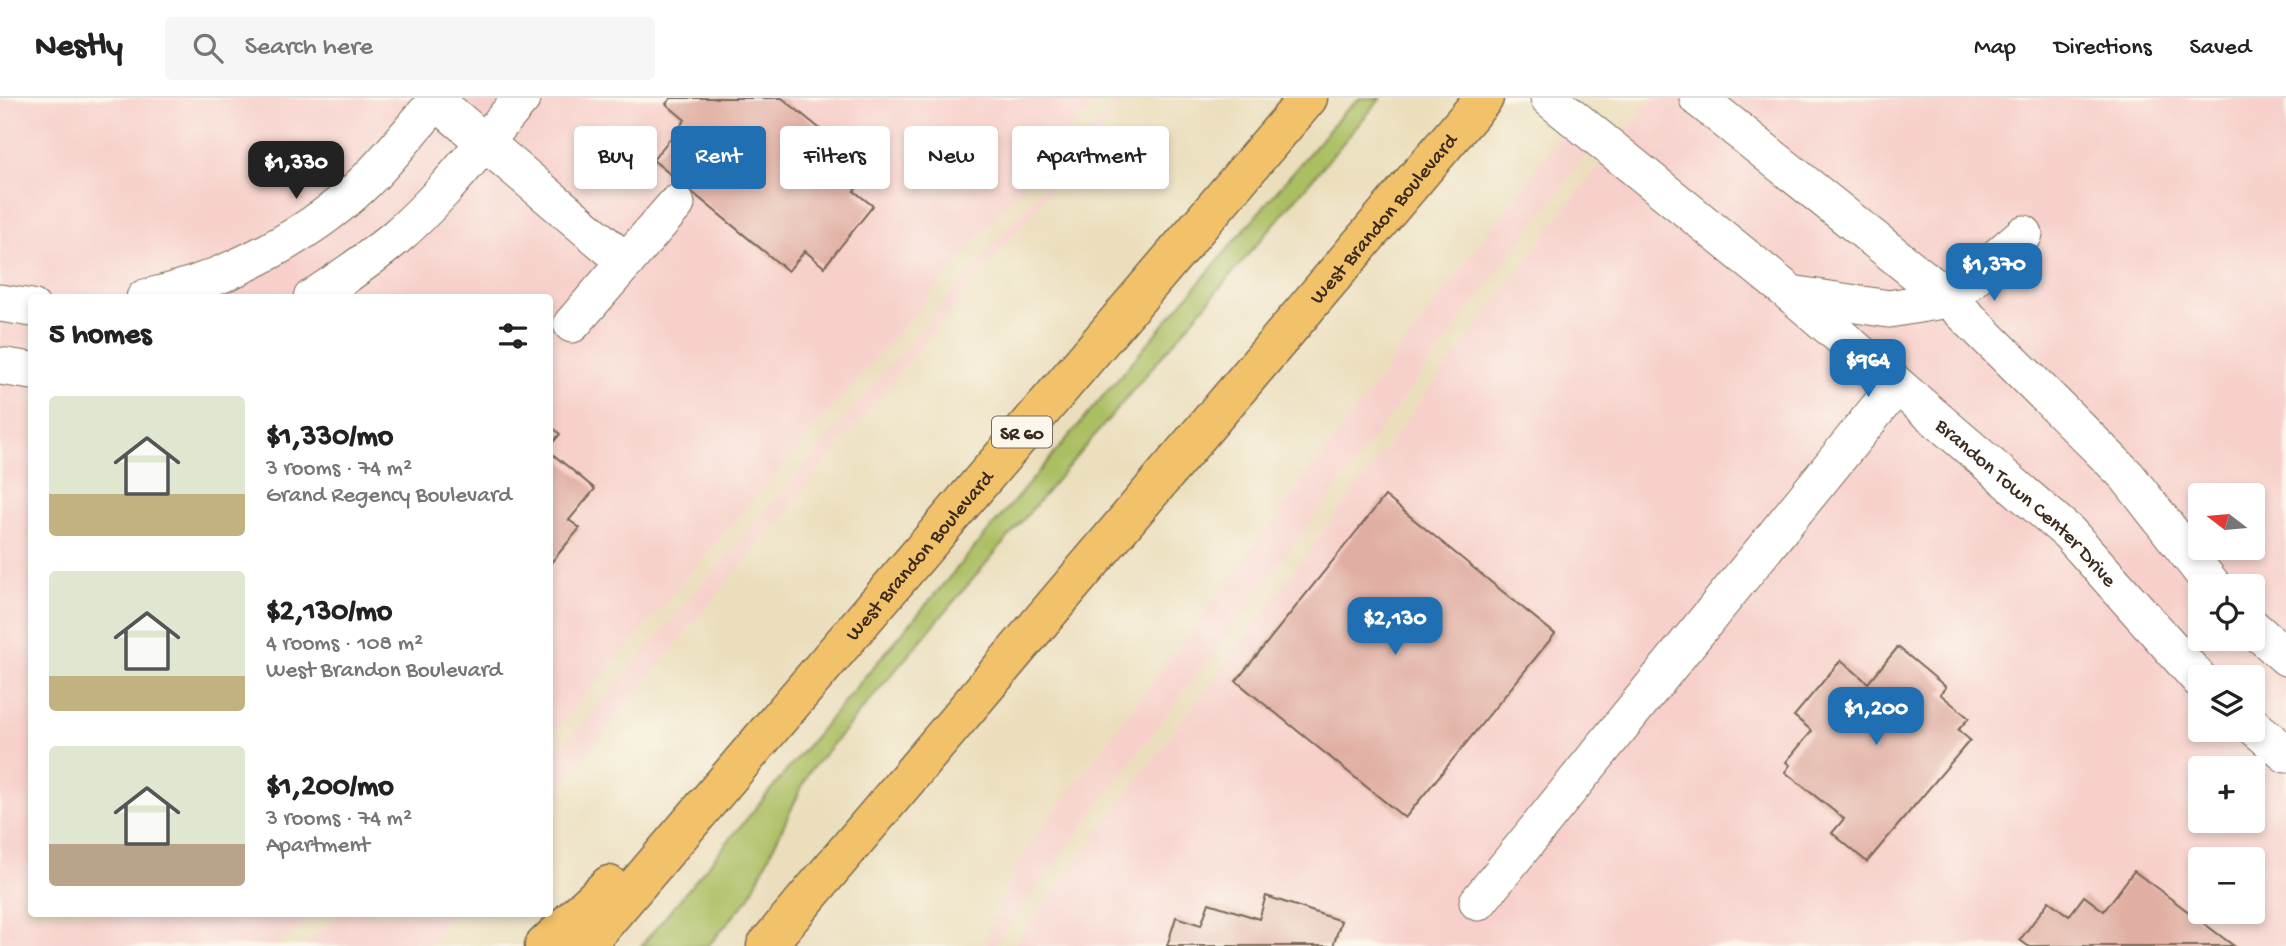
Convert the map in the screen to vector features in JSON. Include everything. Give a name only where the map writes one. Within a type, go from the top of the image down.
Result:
[{"type":"highway","name":"West Brandon Boulevard","points":[[585,946],[1308,98]]},
{"type":"highway","name":"West Brandon Boulevard","points":[[766,946],[1484,98]]},
{"type":"highway","points":[[544,946],[736,767]]},
{"type":"street","points":[[318,294],[353,272],[397,236],[522,98]]},
{"type":"street","name":"Brandon Town Center Drive","points":[[1549,98],[1790,293],[2069,533],[2188,667]]},
{"type":"street","points":[[1698,98],[1950,299],[2127,476],[2205,574]]},
{"type":"street","points":[[163,294],[259,258],[318,222],[371,176],[438,100],[483,142],[626,262]]},
{"type":"street","points":[[572,324],[676,204]]},
{"type":"street","points":[[1790,293],[1889,309],[1950,299],[2024,234]]},
{"type":"street","points":[[0,303],[28,307]]},
{"type":"street","points":[[0,366],[28,370]]},
{"type":"street","points":[[1478,902],[1897,385]]},
{"type":"street","points":[[2265,638],[2286,657]]},
{"type":"street","points":[[2265,736],[2286,754]]},
{"type":"shaded area","points":[[0,98],[1099,98],[1075,126],[1012,126],[1012,189],[1021,189],[553,731],[553,294],[28,294],[28,917],[314,917],[276,946],[0,946]]},
{"type":"shaded area","points":[[1120,98],[1126,98],[1103,126],[1096,126]]},
{"type":"shaded area","points":[[1651,98],[2286,98],[2286,946],[1013,946],[1576,194]]},
{"type":"shaded area","points":[[1563,132],[1588,152],[993,946],[984,946],[1016,864]]},
{"type":"shaded area","points":[[1042,189],[1051,189],[553,794],[553,752],[570,738]]},
{"type":"shaded area","points":[[339,917],[452,917],[428,946],[301,946]]},
{"type":"green space","points":[[1360,98],[1381,98],[809,772],[749,898],[708,946],[641,946],[858,685],[1344,112]]},
{"type":"building","points":[[671,98],[782,98],[817,126],[780,126],[780,189],[856,189],[854,191],[873,206],[824,267],[805,251],[788,271],[688,189],[766,189],[766,126],[680,126],[685,120],[666,104]]},
{"type":"building","points":[[671,138],[671,175],[657,163],[657,155]]},
{"type":"building","points":[[553,428],[560,434],[553,442]]},
{"type":"building","points":[[553,454],[595,489],[569,520],[580,528],[553,560]]},
{"type":"building","points":[[1385,496],[1555,634],[1405,818],[1236,681]]},
{"type":"building","points":[[1898,647],[1946,687],[1940,694],[1969,718],[1958,730],[1970,740],[1867,862],[1832,833],[1844,819],[1785,772],[1790,765],[1786,762],[1812,731],[1794,716],[1841,660],[1868,683]]},
{"type":"building","points":[[2134,871],[2188,912],[2188,924],[2205,924],[2234,946],[2028,946],[2020,940],[2049,901],[2069,916],[2084,896],[2104,911]]},
{"type":"building","points":[[1266,896],[1341,921],[1333,946],[1167,946],[1176,917],[1201,925],[1209,903],[1259,919]]}]
